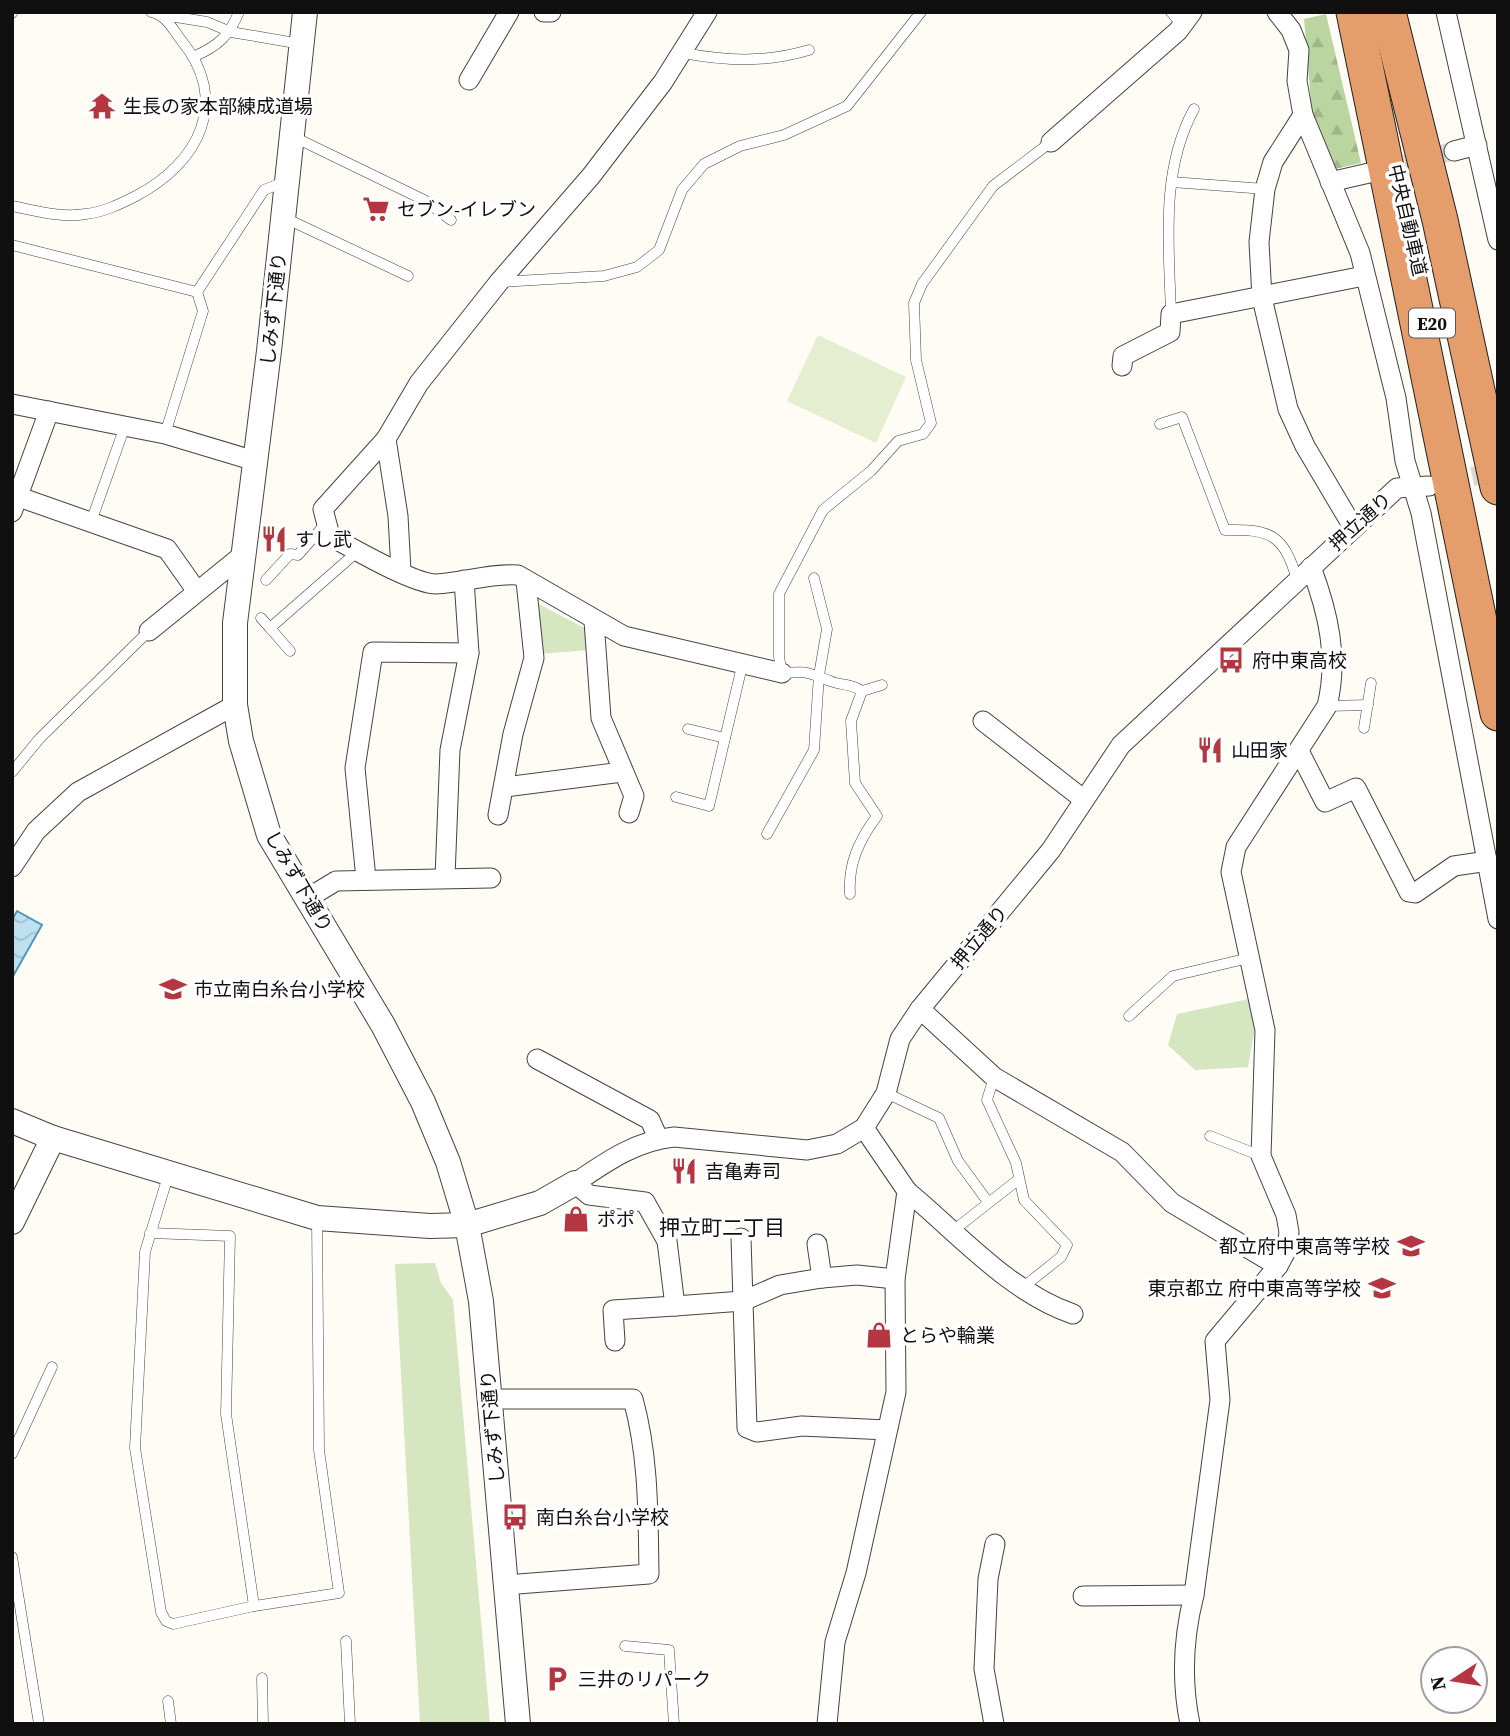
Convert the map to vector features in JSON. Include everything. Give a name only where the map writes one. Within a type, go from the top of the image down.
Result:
[{"type":"highway","name":"中央自動車道","points":[[1355,12],[1411,228],[1498,636]]},
{"type":"highway","points":[[1355,12],[1498,713]]},
{"type":"highway","name":"中央自動車道","points":[[1389,12],[1440,220],[1498,487]]},
{"type":"highway","points":[[1389,12],[1455,215],[1498,407]]},
{"type":"street","name":"しみず下通り","points":[[305,12],[255,461],[234,623],[235,705],[240,741],[269,835],[383,1025],[423,1102],[448,1162],[467,1225],[481,1301],[518,1724]]},
{"type":"street","points":[[469,79],[509,12]]},
{"type":"street","points":[[544,12],[551,12]]},
{"type":"street","points":[[707,12],[682,52],[591,176],[499,282],[419,383],[386,439],[323,509],[331,536],[415,579],[433,584],[502,574],[518,575],[624,636],[782,673]]},
{"type":"street","points":[[1278,12],[1291,30],[1299,50],[1297,81],[1303,116],[1360,253],[1396,398],[1405,461],[1420,486],[1421,513],[1498,919]]},
{"type":"street","points":[[1446,12],[1477,145],[1493,190],[1498,240]]},
{"type":"street","points":[[1051,142],[1182,17]]},
{"type":"street","points":[[1303,116],[1273,162],[1265,189],[1259,242],[1262,298],[1288,409],[1305,446],[1353,527]]},
{"type":"street","points":[[1454,151],[1477,145]]},
{"type":"street","points":[[1330,182],[1369,173]]},
{"type":"street","points":[[1122,366],[1123,356],[1170,332],[1171,314],[1364,276]]},
{"type":"street","points":[[12,404],[165,434],[255,461]]},
{"type":"street","points":[[49,411],[16,504],[91,523],[167,550],[196,590]]},
{"type":"street","points":[[386,439],[398,516],[401,571]]},
{"type":"street","name":"押立通り","points":[[12,1121],[53,1138],[168,1176],[317,1219],[430,1226],[467,1225],[540,1203],[619,1153],[658,1138],[674,1137],[807,1150],[838,1144],[864,1128],[886,1093],[900,1039],[920,1009],[1051,850],[1121,745],[1397,488],[1420,486]]},
{"type":"street","points":[[149,631],[196,590],[244,554]]},
{"type":"street","points":[[1190,1724],[1183,1671],[1186,1626],[1194,1595],[1220,1400],[1215,1341],[1278,1266],[1287,1249],[1289,1232],[1286,1215],[1261,1156],[1265,1030],[1231,872],[1236,846],[1327,706],[1333,683],[1332,638],[1304,574]]},
{"type":"street","points":[[445,877],[450,750],[469,653],[464,580]]},
{"type":"street","points":[[498,815],[513,734],[534,658],[526,581]]},
{"type":"street","points":[[594,621],[601,718],[634,796],[628,813]]},
{"type":"street","points":[[366,879],[355,768],[373,652],[469,653]]},
{"type":"street","points":[[12,867],[36,831],[78,792],[235,705]]},
{"type":"street","points":[[983,720],[1083,799]]},
{"type":"street","points":[[1299,751],[1325,802],[1356,788],[1409,892],[1415,893],[1454,866],[1488,861]]},
{"type":"street","points":[[505,787],[622,772]]},
{"type":"street","points":[[308,898],[336,881],[491,878]]},
{"type":"street","points":[[920,1009],[994,1077],[1122,1152],[1172,1203],[1278,1266]]},
{"type":"street","points":[[537,1059],[650,1120],[658,1138]]},
{"type":"street","points":[[864,1128],[907,1191],[1021,1289],[1047,1305],[1073,1314]]},
{"type":"street","points":[[12,1222],[53,1138]]},
{"type":"street","points":[[575,1183],[589,1195],[645,1202],[667,1241],[675,1306]]},
{"type":"street","points":[[827,1724],[835,1642],[856,1573],[896,1392],[895,1279],[907,1191]]},
{"type":"street","points":[[741,1238],[747,1428],[757,1432],[802,1426],[887,1430]]},
{"type":"street","points":[[817,1244],[822,1278]]},
{"type":"street","points":[[615,1341],[613,1310],[743,1301],[780,1284],[822,1278],[857,1275],[895,1279]]},
{"type":"street","points":[[490,1399],[633,1399],[642,1433],[648,1493],[649,1574],[505,1585]]},
{"type":"street","points":[[994,1724],[984,1669],[988,1579],[995,1544]]},
{"type":"street","points":[[1083,1596],[1194,1595]]},
{"type":"lane","points":[[151,12],[207,22],[231,32],[302,44]]},
{"type":"lane","points":[[195,56],[224,40],[231,32],[239,12]]},
{"type":"lane","points":[[499,282],[604,276],[637,267],[659,250],[682,190],[704,164],[740,146],[783,135],[847,107],[921,12]]},
{"type":"lane","points":[[12,206],[58,216],[88,214],[116,206],[169,177],[187,158],[202,125],[204,88],[195,56],[163,15]]},
{"type":"lane","points":[[682,52],[725,61],[755,61],[809,50]]},
{"type":"lane","points":[[1171,314],[1168,204],[1183,128],[1194,108]]},
{"type":"lane","points":[[291,136],[424,200],[451,220]]},
{"type":"lane","points":[[862,691],[853,685],[831,681],[812,671],[782,673],[779,594],[823,510],[871,471],[898,441],[923,434],[931,423],[916,360],[914,303],[922,284],[993,186],[1051,142]]},
{"type":"lane","points":[[165,434],[203,312],[197,292],[264,190],[287,181]]},
{"type":"lane","points":[[1172,182],[1265,189]]},
{"type":"lane","points":[[283,217],[408,276]]},
{"type":"lane","points":[[12,245],[197,292]]},
{"type":"lane","points":[[1160,424],[1182,417],[1225,530],[1261,530],[1289,551],[1304,574]]},
{"type":"lane","points":[[91,523],[125,426]]},
{"type":"lane","points":[[266,580],[290,554],[299,555],[327,522]]},
{"type":"lane","points":[[270,628],[358,551]]},
{"type":"lane","points":[[766,834],[814,750],[819,675],[827,629],[814,578]]},
{"type":"lane","points":[[261,618],[290,651]]},
{"type":"lane","points":[[12,772],[40,738],[149,631]]},
{"type":"lane","points":[[676,797],[709,806],[743,662]]},
{"type":"lane","points":[[1364,728],[1371,683]]},
{"type":"lane","points":[[862,691],[882,685]]},
{"type":"lane","points":[[850,894],[849,878],[855,853],[877,816],[855,783],[851,721],[862,691]]},
{"type":"lane","points":[[1327,706],[1368,705]]},
{"type":"lane","points":[[688,729],[725,738]]},
{"type":"lane","points":[[1129,1016],[1172,976],[1249,958]]},
{"type":"lane","points":[[994,1077],[987,1100],[1016,1163],[1024,1200],[1067,1245],[1054,1263],[1021,1289]]},
{"type":"lane","points":[[886,1093],[939,1118],[958,1161],[988,1202]]},
{"type":"lane","points":[[1210,1136],[1261,1156]]},
{"type":"lane","points":[[168,1176],[145,1252],[135,1448],[161,1612],[166,1621],[173,1624],[254,1606],[339,1593],[318,1450],[317,1219]]},
{"type":"lane","points":[[954,1230],[1019,1179]]},
{"type":"lane","points":[[150,1233],[230,1236],[226,1414],[254,1606]]},
{"type":"lane","points":[[12,1454],[52,1367]]},
{"type":"lane","points":[[12,1557],[39,1724]]},
{"type":"lane","points":[[346,1641],[350,1724]]},
{"type":"lane","points":[[625,1646],[644,1645],[669,1650],[674,1724]]},
{"type":"lane","points":[[262,1678],[263,1724]]},
{"type":"lane","points":[[168,1701],[171,1724]]},
{"type":"green space","points":[[1326,14],[1361,163],[1335,169],[1312,114],[1304,19]]},
{"type":"green space","points":[[818,335],[906,377],[876,443],[787,401]]},
{"type":"green space","points":[[535,602],[590,631],[589,650],[539,654]]},
{"type":"green space","points":[[1249,999],[1255,1028],[1248,1067],[1195,1070],[1168,1045],[1177,1014]]},
{"type":"green space","points":[[435,1263],[441,1283],[453,1300],[490,1724],[420,1724],[395,1264]]},
{"type":"water","points":[[17,911],[42,925],[12,978],[12,920]]},
{"type":"tunnel","points":[[1377,171],[1454,151]]},
{"type":"tunnel","points":[[1444,483],[1498,471]]},
{"type":"place","name":"生長の家本部練成道場","points":[[102,106]]},
{"type":"place","name":"セブン-イレブン","points":[[376,209]]},
{"type":"place","name":"すし武","points":[[274,539]]},
{"type":"place","name":"府中東高校","points":[[1231,660]]},
{"type":"place","name":"山田家","points":[[1210,750]]},
{"type":"place","name":"市立南白糸台小学校","points":[[173,989]]},
{"type":"place","name":"吉亀寿司","points":[[684,1171]]},
{"type":"place","name":"ポポ","points":[[576,1219]]},
{"type":"place","name":"都立府中東高等学校","points":[[1411,1246]]},
{"type":"place","name":"東京都立 府中東高等学校","points":[[1382,1288]]},
{"type":"place","name":"とらや輪業","points":[[879,1335]]},
{"type":"place","name":"南白糸台小学校","points":[[515,1517]]},
{"type":"place","name":"三井のリパーク","points":[[557,1679]]},
{"type":"district","name":"押立町二丁目","points":[[722,1227]]}]
